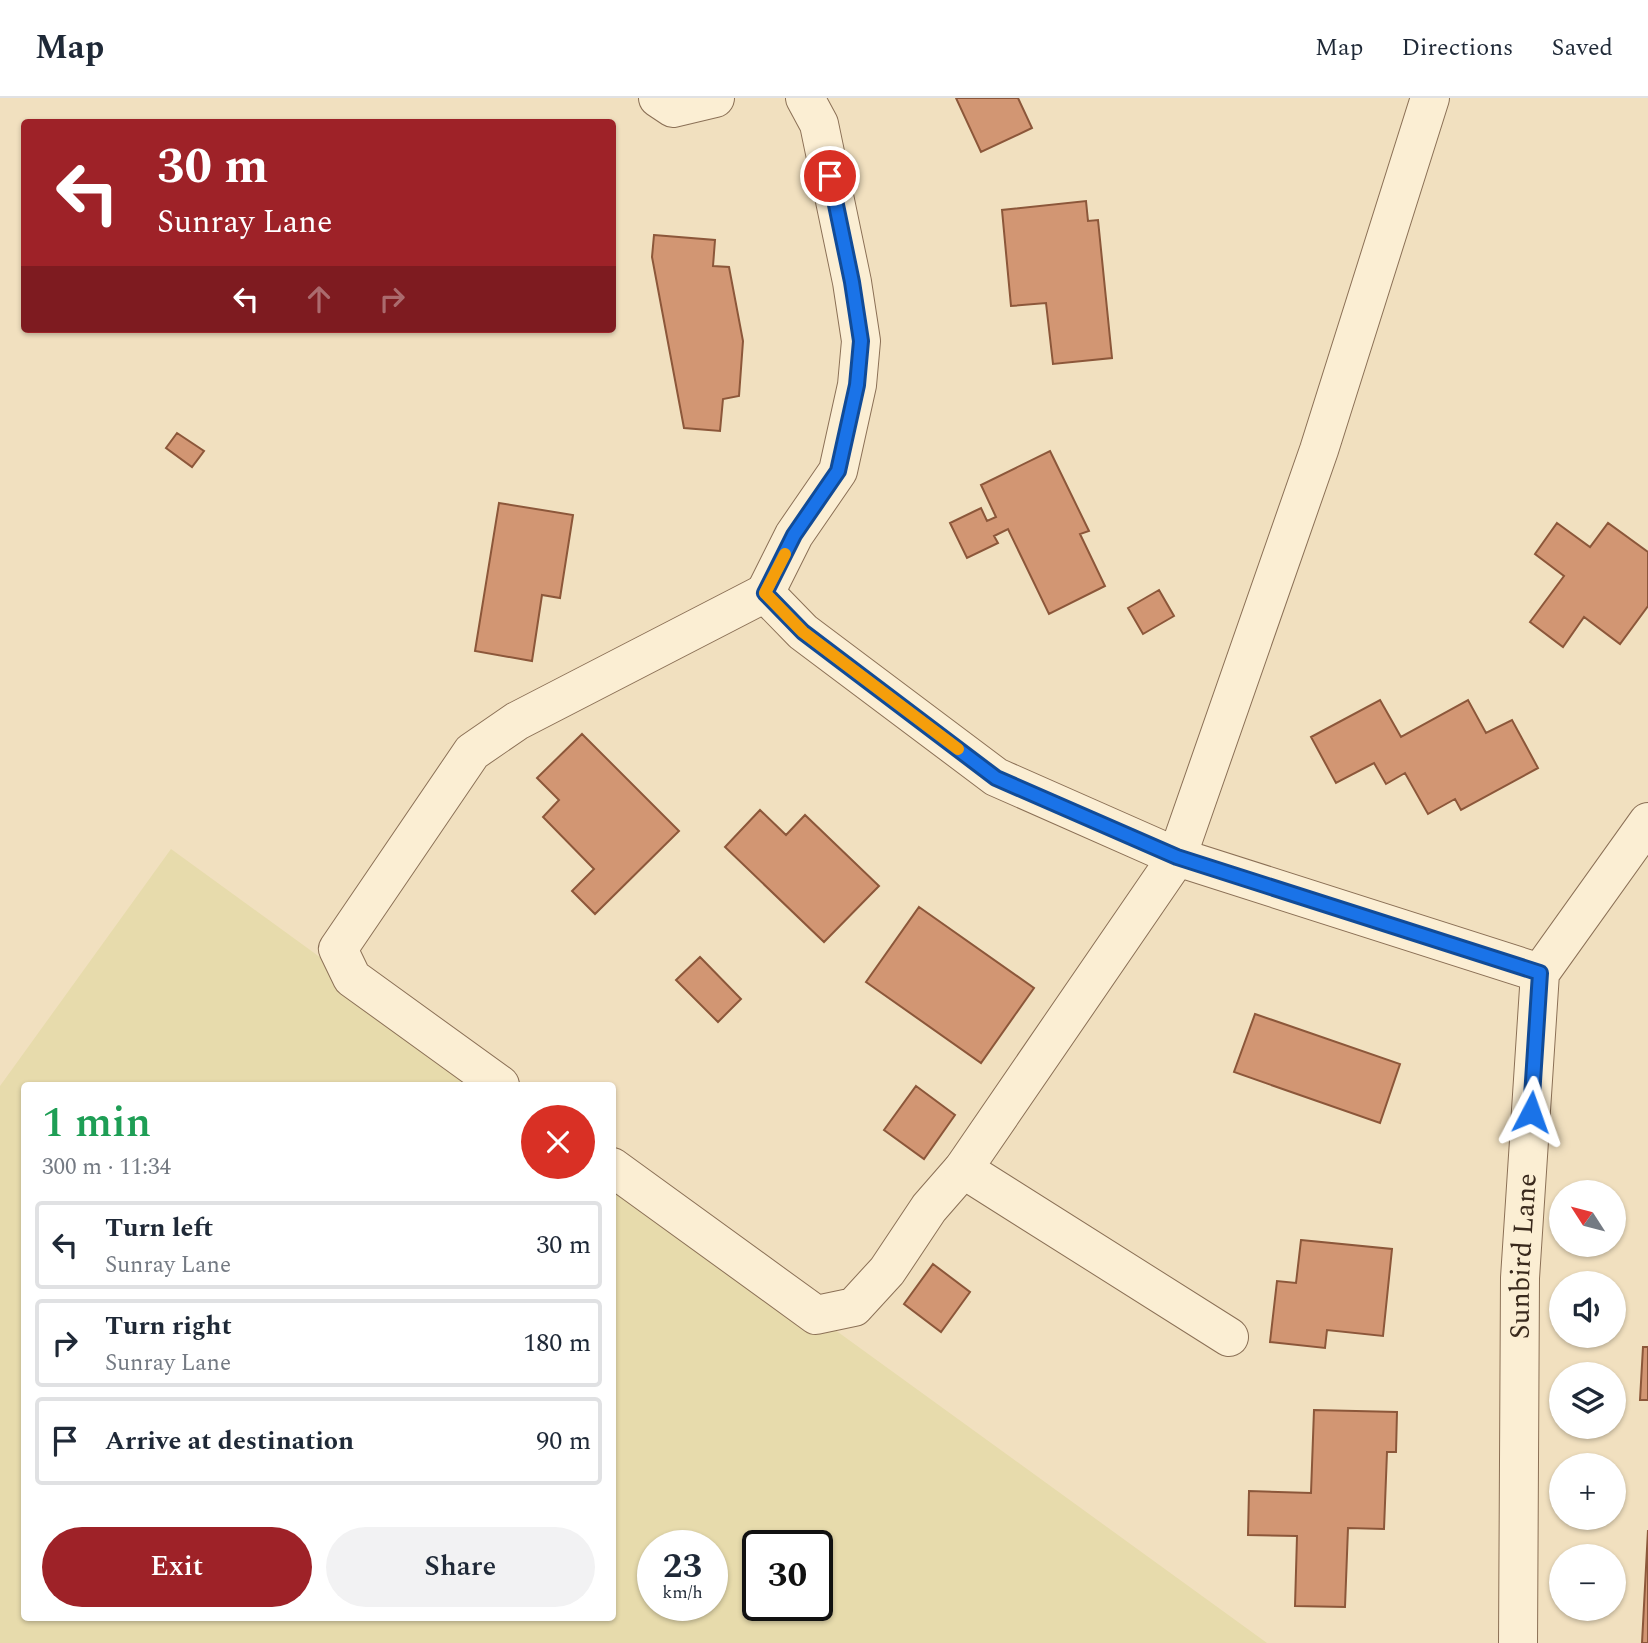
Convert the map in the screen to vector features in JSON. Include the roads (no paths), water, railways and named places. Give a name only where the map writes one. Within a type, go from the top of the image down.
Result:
[{"type":"street","points":[[658,98],[673,108],[715,98]]},
{"type":"street","points":[[496,1082],[352,978],[338,949],[472,752],[517,721],[765,593],[794,535],[838,471],[857,385],[861,341],[852,282],[819,124],[806,98]]},
{"type":"street","points":[[616,1170],[816,1315],[854,1307],[887,1270],[929,1208],[963,1169],[1177,857],[1320,450],[1430,98]]},
{"type":"street","points":[[765,593],[803,632],[996,778],[1177,857],[1540,973],[1648,822]]},
{"type":"street","name":"Sunbird Lane","points":[[1518,1643],[1521,1278],[1540,973]]},
{"type":"street","points":[[963,1169],[1229,1338]]}]
